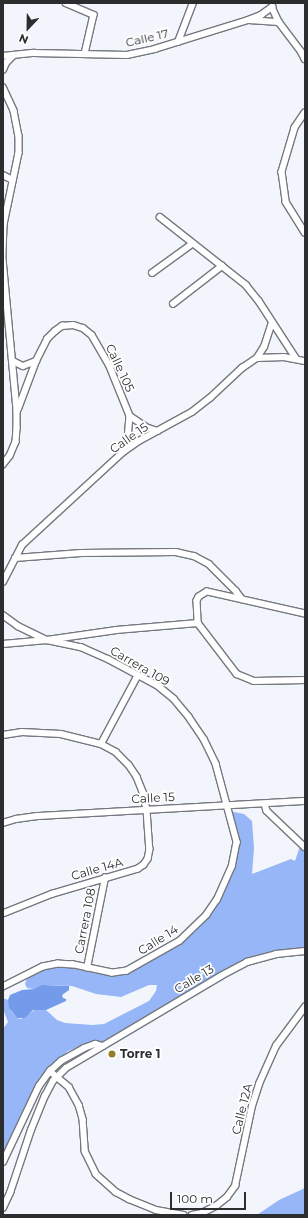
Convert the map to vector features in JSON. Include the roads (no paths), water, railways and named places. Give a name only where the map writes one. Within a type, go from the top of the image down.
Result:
[{"type":"street","points":[[66,3],[94,15],[85,53]]},
{"type":"street","points":[[178,42],[193,3]]},
{"type":"street","points":[[273,5],[279,22],[301,50],[305,59]]},
{"type":"street","name":"Calle 17","points":[[3,56],[34,53],[127,55],[155,50],[248,20],[261,15],[273,5]]},
{"type":"street","points":[[248,20],[279,22]]},
{"type":"street","points":[[3,70],[6,63],[13,56]]},
{"type":"street","points":[[3,87],[14,111],[19,136],[19,153],[4,225],[3,259],[17,411],[16,442],[10,456],[3,465]]},
{"type":"street","points":[[305,112],[295,128],[282,172],[286,202],[305,232]]},
{"type":"street","points":[[3,175],[13,180]]},
{"type":"street","points":[[160,217],[246,286],[259,302],[296,358]]},
{"type":"street","points":[[152,273],[192,244]]},
{"type":"street","points":[[173,304],[222,266]]},
{"type":"street","points":[[257,358],[266,341],[272,323]]},
{"type":"street","name":"Calle 105","points":[[17,411],[36,361],[47,339],[62,326],[73,324],[83,328],[92,335],[109,364],[130,416],[128,438],[123,452]]},
{"type":"street","points":[[257,358],[272,356],[296,358],[305,361]]},
{"type":"street","name":"Calle 15","points":[[3,582],[22,544],[123,452],[139,441],[192,412],[210,398],[242,368],[257,358]]},
{"type":"street","points":[[13,361],[23,366],[36,361]]},
{"type":"street","points":[[130,416],[138,422],[158,431]]},
{"type":"street","points":[[15,558],[81,553],[176,552],[194,556],[209,564],[242,599]]},
{"type":"street","points":[[305,614],[207,592],[202,594],[197,601],[198,623],[237,674],[245,679],[254,681],[305,680],[305,686]]},
{"type":"street","points":[[3,615],[18,626],[47,640]]},
{"type":"street","points":[[3,644],[47,640],[116,630],[198,623]]},
{"type":"street","name":"Carrera 109","points":[[47,640],[81,647],[156,685],[174,699],[204,739],[216,764],[228,806]]},
{"type":"street","points":[[101,744],[138,675]]},
{"type":"street","name":"Calle 14A","points":[[3,734],[22,732],[61,734],[101,744],[116,752],[129,765],[137,777],[147,810],[150,849],[148,859],[144,865],[138,869],[53,894],[3,914]]},
{"type":"street","name":"Calle 15","points":[[3,823],[16,819],[37,816],[305,801]]},
{"type":"street","points":[[265,804],[267,811],[305,847]]},
{"type":"street","name":"Calle 14","points":[[3,987],[43,967],[58,964],[73,964],[112,973],[127,971],[180,941],[207,915],[226,882],[236,852],[237,842],[228,806]]},
{"type":"street","name":"Carrera 108","points":[[87,968],[105,878]]},
{"type":"street","name":"Calle 13","points":[[3,1208],[10,1193],[31,1130],[45,1096],[57,1076],[74,1061],[103,1046],[247,962],[276,954],[305,951]]},
{"type":"street","name":"Calle 12A","points":[[192,1215],[202,1213],[216,1206],[227,1197],[235,1186],[252,1106],[259,1084],[276,1046],[305,1007]]},
{"type":"street","name":"Calle 13","points":[[3,1162],[38,1086],[50,1071],[61,1061],[84,1048],[94,1044],[103,1046]]},
{"type":"street","points":[[50,1071],[69,1087],[79,1105],[83,1119],[85,1151],[96,1174],[116,1192],[129,1199],[156,1210],[184,1215]]},
{"type":"place","name":"Torre 1","points":[[112,1054]]}]
